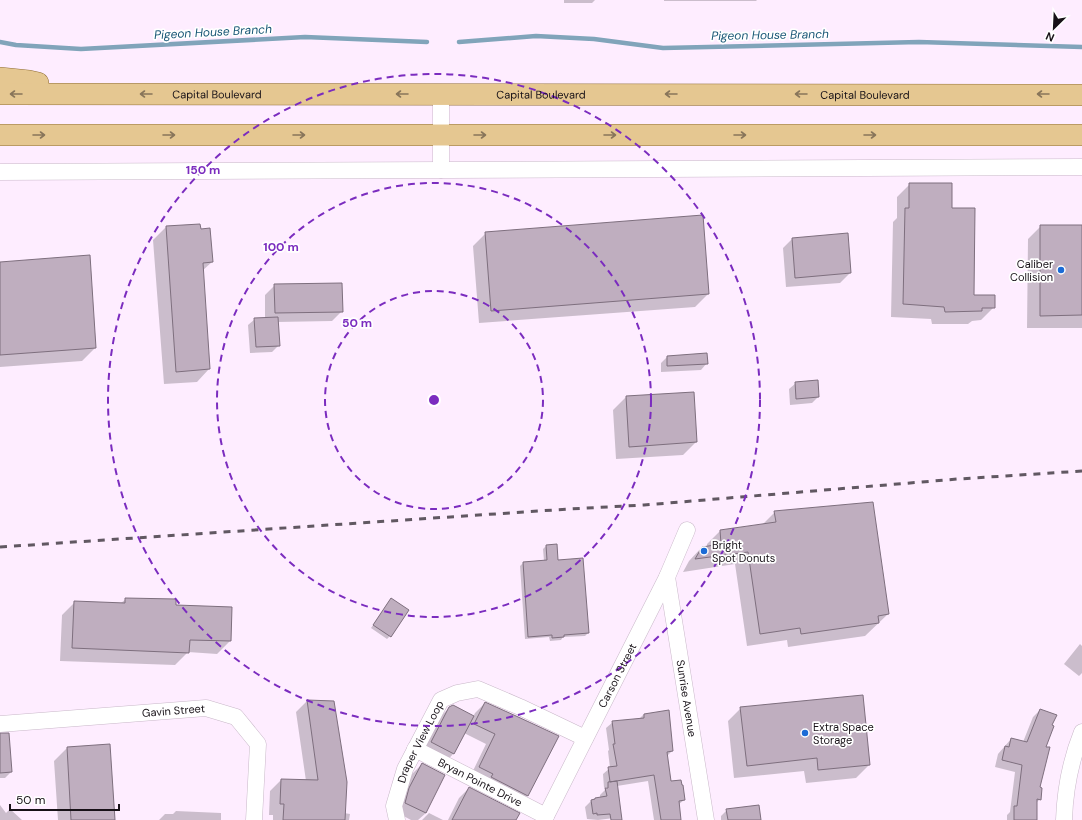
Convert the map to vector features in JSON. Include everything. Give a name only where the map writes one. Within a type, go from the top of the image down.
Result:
[{"type":"main road","points":[[0,78],[29,81],[84,94]]},
{"type":"main road","name":"Capital Boulevard","points":[[0,94],[1082,94]]},
{"type":"main road","points":[[0,135],[1082,135]]},
{"type":"street","points":[[441,94],[441,170]]},
{"type":"street","points":[[0,172],[1082,167]]},
{"type":"street","name":"Carson Street","points":[[545,818],[667,577],[687,530]]},
{"type":"street","name":"Sunrise Avenue","points":[[667,577],[706,820]]},
{"type":"street","name":"Draper View Loop","points":[[397,820],[394,806],[404,769],[441,700],[456,693],[478,689],[585,738]]},
{"type":"street","name":"Gavin Street","points":[[0,724],[206,708],[236,717],[258,744],[254,820]]},
{"type":"street","points":[[1064,820],[1064,805],[1068,777],[1075,749],[1082,732]]},
{"type":"street","name":"Bryan Pointe Drive","points":[[415,749],[545,818]]},
{"type":"building","points":[[909,183],[952,183],[952,208],[975,208],[974,295],[995,295],[995,308],[982,308],[982,311],[945,312],[944,307],[903,304],[905,208],[909,208]]},
{"type":"building","points":[[703,215],[709,294],[491,311],[485,232]]},
{"type":"building","points":[[200,224],[201,229],[210,228],[213,262],[203,263],[210,369],[176,372],[166,226]]},
{"type":"building","name":"Caliber Collision","points":[[1040,225],[1082,225],[1082,315],[1040,316]]},
{"type":"building","points":[[848,233],[851,273],[795,278],[792,238]]},
{"type":"building","points":[[90,255],[96,348],[0,355],[0,262]]},
{"type":"building","points":[[342,283],[343,312],[275,313],[274,284]]},
{"type":"building","points":[[278,317],[280,346],[256,347],[254,318]]},
{"type":"building","points":[[707,353],[708,364],[667,366],[667,356]]},
{"type":"building","points":[[818,380],[819,397],[796,399],[795,382]]},
{"type":"building","points":[[694,392],[697,442],[629,447],[626,396]]},
{"type":"building","points":[[873,502],[889,614],[878,616],[879,623],[801,634],[800,628],[760,634],[748,552],[695,559],[702,547],[721,544],[720,530],[776,522],[774,511]]},
{"type":"building","points":[[557,544],[558,560],[583,558],[589,633],[564,635],[564,637],[552,638],[552,635],[528,637],[523,562],[547,560],[546,545]]},
{"type":"building","points":[[125,598],[176,599],[176,605],[232,607],[231,641],[190,640],[189,653],[72,648],[74,601],[125,603]]},
{"type":"building","points":[[391,598],[409,610],[391,637],[373,625]]},
{"type":"building","name":"Extra Space Storage","points":[[863,695],[870,765],[818,770],[817,758],[747,766],[740,707]]},
{"type":"building","points":[[307,700],[334,701],[347,782],[345,820],[283,820],[284,804],[280,804],[281,779],[318,780]]},
{"type":"building","points":[[485,702],[559,736],[528,796],[491,777],[493,774],[479,767],[495,734],[474,724]]},
{"type":"building","points":[[453,705],[474,716],[454,754],[431,742],[449,707]]},
{"type":"building","points":[[1040,709],[1057,715],[1052,725],[1054,726],[1046,747],[1050,747],[1040,787],[1042,788],[1041,800],[1037,799],[1037,820],[1014,820],[1014,806],[1017,806],[1022,765],[1002,760],[1005,746],[1009,747],[1011,738],[1027,742]]},
{"type":"building","points":[[669,710],[673,751],[667,752],[671,781],[681,780],[683,785],[685,800],[679,801],[681,820],[661,820],[654,775],[610,782],[608,767],[617,766],[613,744],[615,744],[612,721],[644,718],[644,714]]},
{"type":"building","points":[[0,733],[9,733],[12,772],[0,773]]},
{"type":"building","points":[[110,744],[115,820],[71,820],[67,747]]},
{"type":"building","points":[[422,763],[445,775],[426,813],[405,803],[409,788]]},
{"type":"building","points":[[617,781],[622,820],[611,820],[610,814],[593,814],[591,800],[607,796],[605,788],[608,788],[608,782]]},
{"type":"building","points":[[469,787],[520,813],[516,820],[452,820]]},
{"type":"building","points":[[759,805],[761,820],[728,820],[726,809]]},
{"type":"waterway","name":"Pigeon House Branch","points":[[459,42],[536,36],[594,39],[663,48],[919,42],[1082,47]]},
{"type":"waterway","name":"Pigeon House Branch","points":[[0,42],[16,45],[81,49],[305,37],[427,42]]},
{"type":"railway","points":[[0,547],[644,505],[958,479],[1082,471]]},
{"type":"place","name":"Caliber Collision","points":[[1061,270]]},
{"type":"place","name":"Bright Spot Donuts","points":[[704,551]]},
{"type":"place","name":"Extra Space Storage","points":[[805,733]]}]
